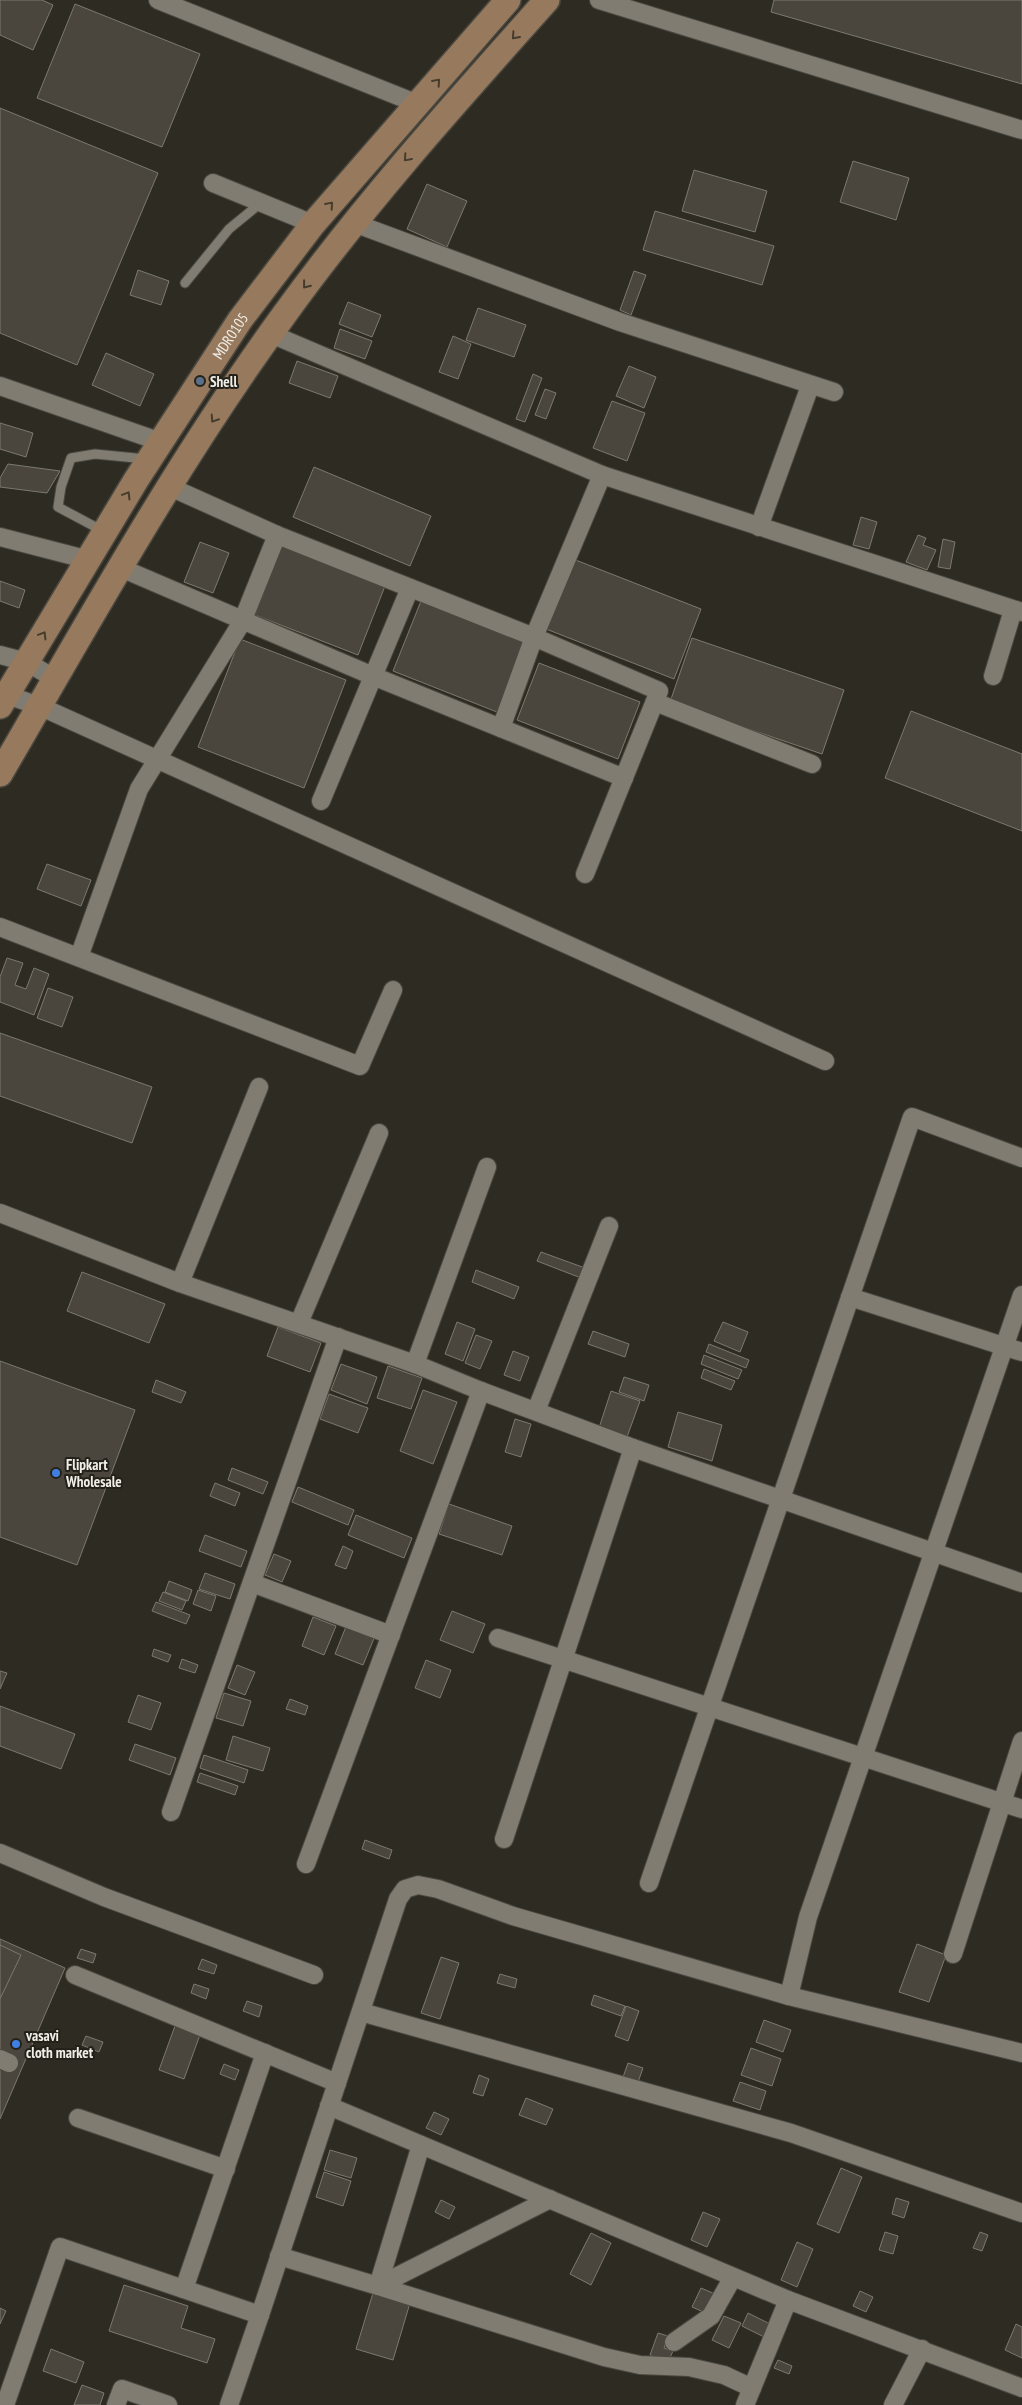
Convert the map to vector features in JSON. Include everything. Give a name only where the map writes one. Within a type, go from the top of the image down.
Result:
[{"type":"main road","name":"MDR0105","points":[[3,701],[155,451],[240,320],[313,224],[508,0]]},
{"type":"main road","points":[[0,774],[170,487],[271,334],[354,223],[406,158],[547,0]]},
{"type":"street","points":[[158,0],[418,104]]},
{"type":"street","points":[[599,0],[1022,130]]},
{"type":"street","points":[[213,183],[313,224]]},
{"type":"street","points":[[354,223],[620,322],[810,386],[834,392]]},
{"type":"street","points":[[271,334],[602,475],[1018,611],[993,676]]},
{"type":"street","points":[[0,386],[155,451]]},
{"type":"street","points":[[759,527],[810,386]]},
{"type":"street","points":[[501,728],[534,637],[602,475]]},
{"type":"street","points":[[170,487],[277,535],[534,637],[659,691],[585,874]]},
{"type":"street","points":[[79,957],[139,789],[242,622],[277,535]]},
{"type":"street","points":[[0,537],[89,560]]},
{"type":"street","points":[[121,568],[242,622],[624,778]]},
{"type":"street","points":[[321,801],[410,588]]},
{"type":"street","points":[[0,655],[27,662],[55,679]]},
{"type":"street","points":[[3,701],[39,706],[825,1061]]},
{"type":"street","points":[[655,702],[812,764]]},
{"type":"street","points":[[0,927],[360,1066],[393,990]]},
{"type":"street","points":[[180,1283],[259,1086]]},
{"type":"street","points":[[649,1883],[912,1117],[1022,1158]]},
{"type":"street","points":[[299,1323],[379,1134]]},
{"type":"street","points":[[415,1364],[487,1167]]},
{"type":"street","points":[[0,1213],[180,1283],[415,1364],[633,1448],[1022,1583]]},
{"type":"street","points":[[536,1411],[609,1226]]},
{"type":"street","points":[[850,1296],[1022,1352]]},
{"type":"street","points":[[789,1996],[808,1917],[1022,1296]]},
{"type":"street","points":[[170,1812],[338,1337]]},
{"type":"street","points":[[306,1864],[481,1391]]},
{"type":"street","points":[[504,1839],[633,1448]]},
{"type":"street","points":[[252,1583],[391,1635]]},
{"type":"street","points":[[498,1638],[1022,1809]]},
{"type":"street","points":[[953,1954],[1022,1741]]},
{"type":"street","points":[[0,1853],[104,1897],[314,1975]]},
{"type":"street","points":[[229,2405],[398,1899],[405,1889],[418,1885],[438,1889],[513,1916],[789,1996],[1022,2053]]},
{"type":"street","points":[[75,1976],[337,2083]]},
{"type":"street","points":[[361,2012],[791,2133],[1022,2213]]},
{"type":"street","points":[[184,2289],[265,2053]]},
{"type":"street","points":[[329,2106],[788,2300],[1022,2388]]},
{"type":"street","points":[[78,2118],[226,2169]]},
{"type":"street","points":[[378,2286],[421,2145]]},
{"type":"street","points":[[378,2286],[550,2200]]},
{"type":"street","points":[[5,2405],[60,2247],[260,2315]]},
{"type":"street","points":[[278,2256],[604,2357],[640,2365],[689,2367],[724,2375],[752,2388]]},
{"type":"street","points":[[674,2342],[712,2316],[733,2277]]},
{"type":"street","points":[[745,2405],[788,2300]]},
{"type":"street","points":[[893,2405],[922,2350]]},
{"type":"street","points":[[116,2405],[122,2389],[168,2405]]},
{"type":"lane","points":[[185,283],[229,229],[262,202]]},
{"type":"lane","points":[[105,532],[58,507],[61,487],[71,458],[95,454],[155,451]]},
{"type":"building","points":[[0,0],[42,0],[53,5],[33,50],[0,35]]},
{"type":"building","points":[[774,0],[1022,0],[1022,84],[771,12]]},
{"type":"building","points":[[75,4],[200,54],[162,147],[37,98]]},
{"type":"building","points":[[0,108],[158,173],[77,365],[0,333]]},
{"type":"building","points":[[853,161],[909,178],[896,220],[840,202]]},
{"type":"building","points":[[694,170],[767,191],[755,232],[682,211]]},
{"type":"building","points":[[427,184],[467,201],[447,247],[407,229]]},
{"type":"building","points":[[655,211],[774,246],[762,285],[643,250]]},
{"type":"building","points":[[138,270],[169,281],[161,305],[130,295]]},
{"type":"building","points":[[634,271],[646,275],[631,315],[620,310]]},
{"type":"building","points":[[348,302],[381,315],[372,337],[339,324]]},
{"type":"building","points":[[478,308],[526,325],[514,357],[466,340]]},
{"type":"building","points":[[340,329],[372,341],[365,359],[334,348]]},
{"type":"building","points":[[453,336],[471,344],[458,379],[439,372]]},
{"type":"building","points":[[106,353],[154,374],[140,406],[92,385]]},
{"type":"building","points":[[297,361],[338,376],[330,398],[289,383]]},
{"type":"building","points":[[629,366],[656,377],[644,408],[616,396]]},
{"type":"building","points":[[533,374],[542,378],[525,422],[516,419]]},
{"type":"building","points":[[545,389],[556,393],[546,419],[535,415]]},
{"type":"building","points":[[612,401],[645,413],[627,461],[593,448]]},
{"type":"building","points":[[0,423],[33,433],[26,457],[0,449]]},
{"type":"building","points":[[8,464],[60,471],[47,493],[0,487],[0,478]]},
{"type":"building","points":[[314,467],[431,516],[410,566],[293,517]]},
{"type":"building","points":[[861,517],[877,522],[869,549],[853,545]]},
{"type":"building","points":[[918,535],[926,538],[923,545],[936,550],[927,570],[906,562]]},
{"type":"building","points":[[943,539],[955,542],[950,569],[938,567]]},
{"type":"building","points":[[200,542],[229,553],[213,593],[184,582]]},
{"type":"building","points":[[282,546],[385,586],[358,655],[255,615]]},
{"type":"building","points":[[573,559],[701,609],[674,679],[546,629]]},
{"type":"building","points":[[0,581],[25,590],[19,608],[0,601]]},
{"type":"building","points":[[421,601],[524,642],[497,712],[393,671]]},
{"type":"building","points":[[692,638],[844,690],[822,754],[670,702]]},
{"type":"building","points":[[240,639],[346,680],[304,788],[198,747]]},
{"type":"building","points":[[539,663],[640,702],[618,759],[517,720]]},
{"type":"building","points":[[911,711],[1022,754],[1022,831],[885,778]]},
{"type":"building","points":[[47,864],[91,880],[81,906],[37,889]]},
{"type":"building","points":[[7,958],[23,963],[15,985],[26,989],[34,968],[49,974],[34,1015],[0,1002],[0,977]]},
{"type":"building","points":[[48,988],[73,997],[62,1027],[37,1018]]},
{"type":"building","points":[[0,1033],[152,1087],[132,1143],[0,1096]]},
{"type":"building","points":[[541,1252],[585,1268],[581,1278],[537,1261]]},
{"type":"building","points":[[476,1270],[519,1287],[514,1299],[472,1282]]},
{"type":"building","points":[[82,1272],[165,1304],[149,1343],[67,1311]]},
{"type":"building","points":[[457,1322],[475,1329],[463,1361],[445,1354]]},
{"type":"building","points":[[723,1322],[748,1332],[740,1352],[714,1341]]},
{"type":"building","points":[[278,1327],[321,1343],[310,1372],[267,1356]]},
{"type":"building","points":[[593,1331],[629,1344],[625,1357],[588,1344]]},
{"type":"building","points":[[476,1335],[492,1341],[480,1369],[465,1363]]},
{"type":"building","points":[[709,1344],[749,1360],[746,1368],[706,1352]]},
{"type":"building","points":[[513,1351],[529,1357],[520,1381],[504,1375]]},
{"type":"building","points":[[704,1355],[742,1370],[738,1379],[701,1364]]},
{"type":"building","name":"Flipkart Wholesale","points":[[0,1361],[135,1410],[77,1565],[0,1537]]},
{"type":"building","points":[[341,1364],[377,1377],[367,1404],[331,1390]]},
{"type":"building","points":[[388,1366],[422,1378],[411,1409],[377,1398]]},
{"type":"building","points":[[704,1369],[735,1381],[731,1390],[701,1378]]},
{"type":"building","points":[[624,1377],[649,1385],[644,1401],[619,1392]]},
{"type":"building","points":[[156,1380],[186,1392],[181,1403],[152,1392]]},
{"type":"building","points":[[423,1390],[457,1402],[433,1464],[400,1451]]},
{"type":"building","points":[[611,1391],[640,1401],[627,1437],[599,1428]]},
{"type":"building","points":[[329,1394],[368,1408],[358,1433],[320,1419]]},
{"type":"building","points":[[678,1412],[722,1425],[712,1461],[668,1447]]},
{"type":"building","points":[[515,1419],[531,1424],[521,1457],[505,1452]]},
{"type":"building","points":[[232,1468],[268,1482],[263,1494],[228,1480]]},
{"type":"building","points":[[215,1483],[240,1493],[235,1506],[210,1496]]},
{"type":"building","points":[[298,1487],[354,1510],[348,1525],[292,1502]]},
{"type":"building","points":[[449,1504],[512,1526],[502,1555],[439,1534]]},
{"type":"building","points":[[356,1515],[412,1538],[404,1558],[348,1535]]},
{"type":"building","points":[[205,1535],[247,1551],[241,1567],[199,1551]]},
{"type":"building","points":[[343,1546],[353,1551],[346,1569],[335,1565]]},
{"type":"building","points":[[274,1554],[291,1561],[282,1582],[265,1575]]},
{"type":"building","points":[[205,1573],[235,1584],[230,1599],[199,1589]]},
{"type":"building","points":[[169,1581],[192,1590],[188,1601],[165,1592]]},
{"type":"building","points":[[198,1590],[216,1596],[211,1611],[193,1604]]},
{"type":"building","points":[[163,1592],[186,1601],[182,1610],[159,1601]]},
{"type":"building","points":[[156,1602],[190,1615],[186,1624],[152,1611]]},
{"type":"building","points":[[452,1611],[485,1624],[473,1653],[440,1640]]},
{"type":"building","points":[[313,1617],[336,1626],[324,1655],[302,1646]]},
{"type":"building","points":[[347,1624],[375,1636],[363,1665],[335,1654]]},
{"type":"building","points":[[154,1649],[171,1655],[168,1662],[152,1656]]},
{"type":"building","points":[[182,1659],[198,1665],[195,1673],[179,1668]]},
{"type":"building","points":[[426,1660],[451,1670],[440,1698],[415,1688]]},
{"type":"building","points":[[237,1665],[255,1672],[245,1695],[228,1688]]},
{"type":"building","points":[[0,1671],[7,1673],[0,1689]]},
{"type":"building","points":[[224,1693],[251,1701],[243,1726],[216,1718]]},
{"type":"building","points":[[138,1695],[161,1703],[151,1730],[128,1722]]},
{"type":"building","points":[[290,1699],[308,1706],[305,1715],[286,1709]]},
{"type":"building","points":[[0,1706],[75,1734],[61,1769],[0,1746]]},
{"type":"building","points":[[233,1736],[270,1748],[263,1771],[226,1760]]},
{"type":"building","points":[[135,1744],[176,1758],[170,1775],[129,1760]]},
{"type":"building","points":[[204,1755],[248,1770],[244,1783],[200,1768]]},
{"type":"building","points":[[200,1773],[238,1786],[235,1795],[197,1782]]},
{"type":"building","points":[[365,1840],[392,1850],[389,1859],[362,1849]]},
{"type":"building","name":"vasavi cloth market","points":[[0,1939],[65,1968],[0,2119]]},
{"type":"building","points":[[917,1944],[946,1955],[929,2002],[899,1992]]},
{"type":"building","points":[[0,1945],[21,1955],[0,1999]]},
{"type":"building","points":[[81,1949],[96,1954],[93,1963],[77,1958]]},
{"type":"building","points":[[441,1957],[459,1963],[440,2019],[421,2013]]},
{"type":"building","points":[[202,1959],[217,1965],[214,1974],[198,1969]]},
{"type":"building","points":[[500,1974],[517,1979],[515,1988],[497,1983]]},
{"type":"building","points":[[194,1984],[209,1989],[206,1999],[191,1993]]},
{"type":"building","points":[[594,1995],[625,2006],[621,2016],[591,2005]]},
{"type":"building","points":[[247,2001],[262,2006],[259,2017],[243,2011]]},
{"type":"building","points":[[626,2006],[639,2011],[628,2041],[615,2036]]},
{"type":"building","points":[[764,2020],[791,2030],[783,2052],[756,2042]]},
{"type":"building","points":[[176,2023],[201,2032],[184,2079],[159,2070]]},
{"type":"building","points":[[86,2036],[103,2042],[99,2052],[82,2045]]},
{"type":"building","points":[[751,2048],[781,2059],[772,2086],[741,2075]]},
{"type":"building","points":[[628,2063],[643,2068],[637,2085],[622,2080]]},
{"type":"building","points":[[224,2064],[239,2070],[235,2080],[220,2074]]},
{"type":"building","points":[[479,2075],[489,2079],[483,2096],[473,2093]]},
{"type":"building","points":[[740,2082],[766,2091],[760,2110],[733,2101]]},
{"type":"building","points":[[526,2098],[553,2109],[546,2125],[519,2115]]},
{"type":"building","points":[[434,2112],[449,2119],[441,2135],[426,2128]]},
{"type":"building","points":[[330,2150],[357,2158],[351,2178],[324,2170]]},
{"type":"building","points":[[841,2168],[862,2177],[839,2233],[817,2224]]},
{"type":"building","points":[[324,2172],[351,2181],[343,2206],[316,2197]]},
{"type":"building","points":[[896,2198],[909,2202],[904,2218],[892,2214]]},
{"type":"building","points":[[441,2200],[455,2207],[449,2219],[435,2212]]},
{"type":"building","points":[[703,2212],[720,2219],[707,2247],[691,2240]]},
{"type":"building","points":[[885,2232],[898,2236],[893,2254],[879,2250]]},
{"type":"building","points":[[980,2232],[988,2235],[982,2251],[973,2248]]},
{"type":"building","points":[[591,2233],[611,2243],[591,2285],[570,2274]]},
{"type":"building","points":[[797,2242],[813,2249],[797,2287],[781,2280]]},
{"type":"building","points":[[124,2285],[188,2306],[181,2328],[215,2339],[207,2363],[109,2331]]},
{"type":"building","points":[[701,2288],[715,2294],[706,2313],[692,2307]]},
{"type":"building","points":[[860,2291],[873,2297],[866,2312],[853,2306]]},
{"type":"building","points":[[373,2293],[410,2303],[393,2360],[356,2349]]},
{"type":"building","points":[[0,2308],[6,2311],[0,2324]]},
{"type":"building","points":[[748,2313],[770,2324],[764,2337],[742,2326]]},
{"type":"building","points":[[724,2316],[741,2323],[729,2348],[712,2340]]},
{"type":"building","points":[[1016,2324],[1022,2327],[1022,2358],[1005,2350]]},
{"type":"building","points":[[658,2333],[668,2336],[664,2348],[673,2351],[668,2362],[650,2355]]},
{"type":"building","points":[[51,2349],[84,2362],[76,2383],[43,2371]]},
{"type":"building","points":[[778,2360],[792,2366],[789,2374],[774,2368]]},
{"type":"building","points":[[82,2385],[104,2393],[100,2405],[74,2405]]},
{"type":"place","name":"Shell","points":[[200,381]]},
{"type":"place","name":"Flipkart Wholesale","points":[[56,1473]]},
{"type":"place","name":"vasavi cloth market","points":[[16,2044]]}]
